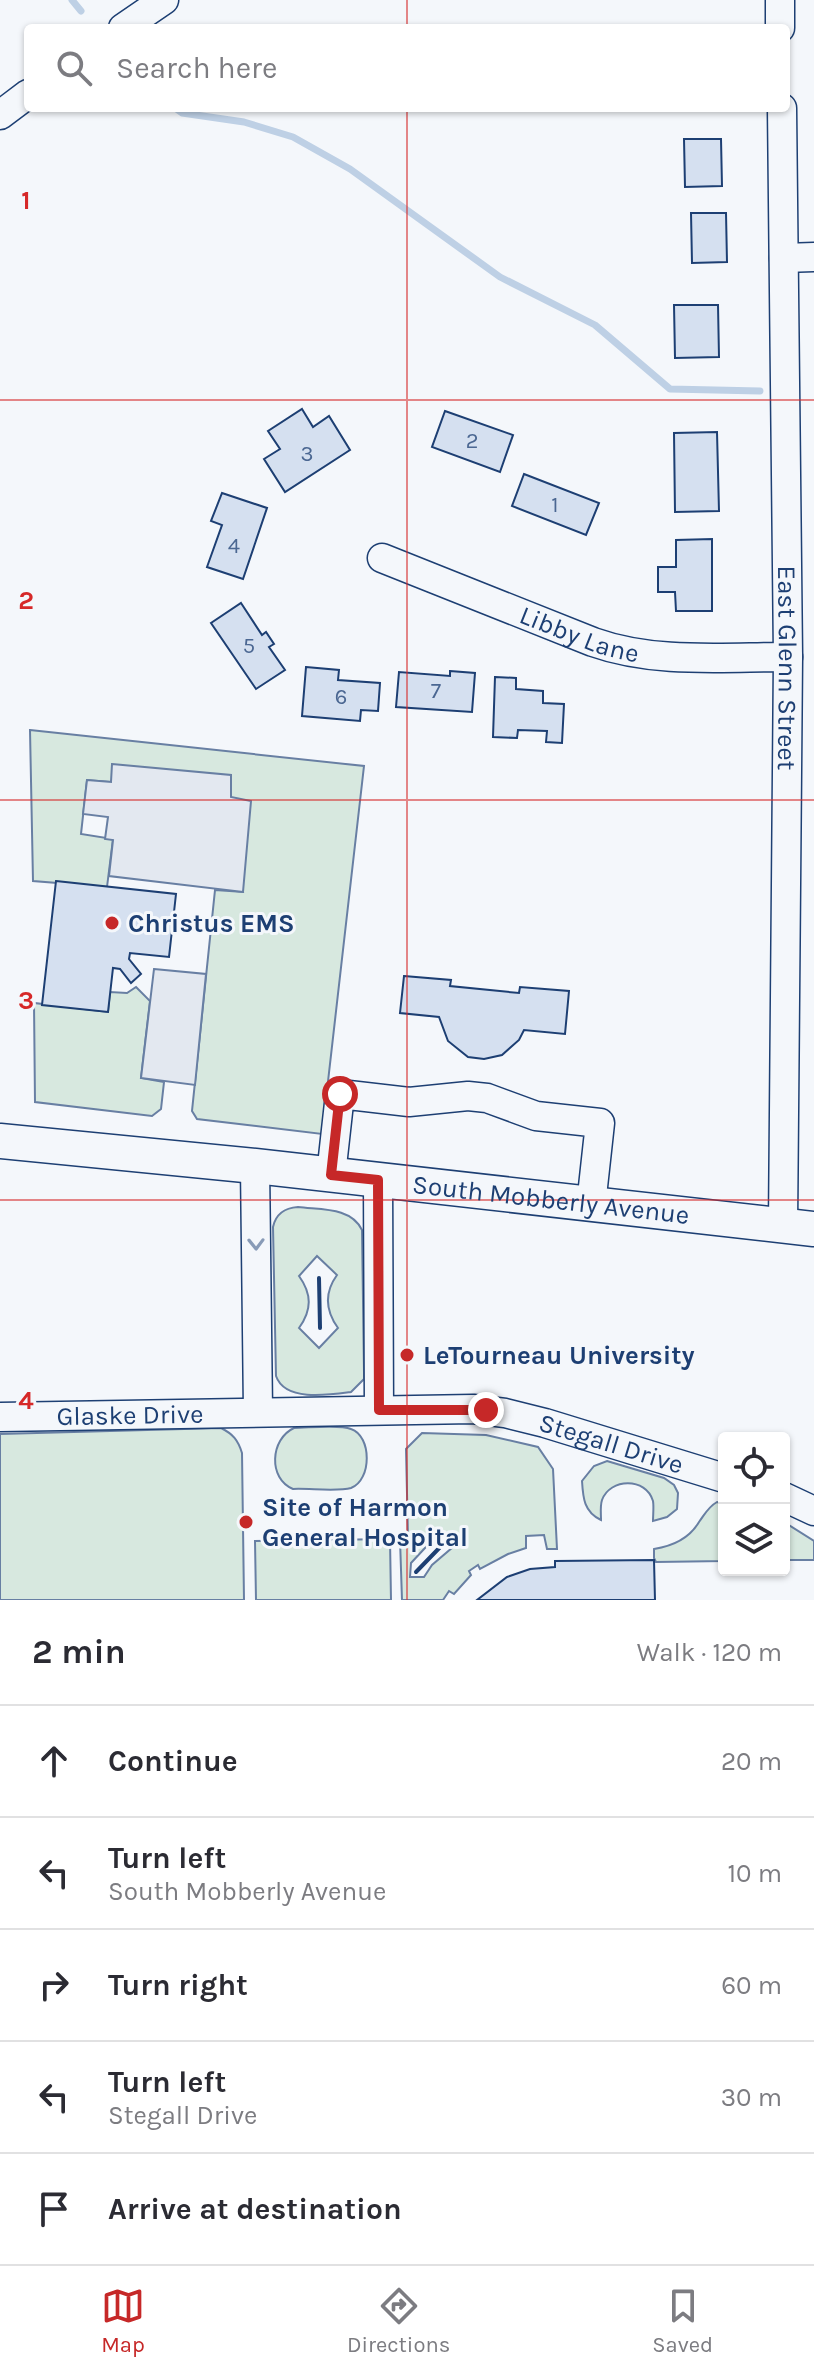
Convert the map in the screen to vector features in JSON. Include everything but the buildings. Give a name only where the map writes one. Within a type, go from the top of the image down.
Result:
[{"type":"main road","name":"South Mobberly Avenue","points":[[0,1141],[255,1166],[799,1228]]},
{"type":"street","points":[[129,24],[164,0]]},
{"type":"street","points":[[780,0],[780,24]]},
{"type":"street","points":[[0,115],[24,97]]},
{"type":"street","name":"East Glenn Street","points":[[782,112],[799,1228]]},
{"type":"street","points":[[784,258],[814,257]]},
{"type":"street","name":"Libby Lane","points":[[382,558],[593,642],[628,652],[675,658],[788,657]]},
{"type":"street","points":[[331,1175],[340,1094],[409,1102],[456,1096],[478,1097],[536,1116],[600,1123],[591,1205]]},
{"type":"street","points":[[255,1166],[258,1411]]},
{"type":"street","points":[[378,1180],[379,1410]]},
{"type":"street","name":"Stegall Drive","points":[[258,1411],[473,1409],[505,1413],[718,1476]]},
{"type":"street","name":"Glaske Drive","points":[[0,1417],[258,1411]]},
{"type":"street","points":[[790,1500],[814,1511]]},
{"type":"shaded area","points":[[30,730],[364,766],[322,1134],[197,1119],[192,1111],[215,890],[243,892],[231,775],[111,782],[87,780],[81,834],[113,839],[107,887],[33,881]]},
{"type":"shaded area","points":[[112,764],[231,775],[231,797],[251,801],[243,892],[109,876],[113,840],[105,839],[108,817],[83,814],[87,780],[111,782]]},
{"type":"shaded area","points":[[154,969],[206,974],[195,1085],[141,1078]]},
{"type":"shaded area","points":[[136,987],[150,1001],[141,1078],[164,1082],[161,1109],[152,1116],[35,1102],[34,1003],[108,1012],[110,992],[127,993]]},
{"type":"shaded area","points":[[298,1207],[343,1213],[362,1230],[364,1379],[351,1392],[320,1395],[298,1393],[288,1390],[276,1376],[273,1227],[285,1210]],"holes":[[[317,1256],[337,1275],[330,1288],[328,1302],[338,1328],[319,1348],[299,1328],[309,1302],[299,1276]]]},
{"type":"shaded area","points":[[339,1427],[358,1433],[367,1458],[366,1468],[358,1483],[351,1488],[330,1490],[293,1489],[285,1484],[279,1477],[275,1459],[280,1441],[294,1428]]},
{"type":"shaded area","points":[[221,1428],[234,1438],[242,1453],[244,1600],[0,1600],[0,1434]]},
{"type":"shaded area","points":[[422,1433],[486,1435],[538,1447],[553,1469],[557,1549],[547,1549],[544,1535],[526,1536],[526,1548],[480,1569],[478,1565],[469,1571],[471,1575],[454,1594],[449,1591],[443,1600],[402,1600],[400,1539],[408,1538],[406,1449]],"holes":[[[438,1534],[453,1534],[453,1547],[432,1565],[424,1577],[410,1577],[411,1563]]]},
{"type":"shaded area","points":[[607,1461],[664,1478],[674,1485],[678,1493],[677,1509],[667,1517],[653,1521],[653,1501],[649,1493],[636,1484],[628,1483],[620,1484],[606,1493],[601,1502],[601,1520],[595,1517],[586,1504],[582,1481],[594,1466]]},
{"type":"shaded area","points":[[718,1502],[718,1561],[656,1562],[654,1549],[674,1544],[685,1537],[709,1508]]},
{"type":"shaded area","points":[[790,1526],[814,1541],[814,1560],[790,1560]]},
{"type":"shaded area","points":[[390,1539],[391,1600],[256,1600],[255,1541]]},
{"type":"waterway","points":[[72,0],[81,11]]},
{"type":"waterway","points":[[181,112],[244,122],[293,137],[350,169],[500,277],[595,325],[670,389],[760,391]]},
{"type":"wall","points":[[319,1278],[320,1328]]},
{"type":"wall","points":[[416,1572],[447,1540]]},
{"type":"place","name":"Christus EMS","points":[[112,923]]},
{"type":"place","name":"LeTourneau University","points":[[407,1355]]},
{"type":"place","name":"Site of Harmon General Hospital","points":[[246,1522]]},
{"type":"route","points":[[340,1094],[331,1175],[378,1180],[379,1410],[486,1410]]}]
